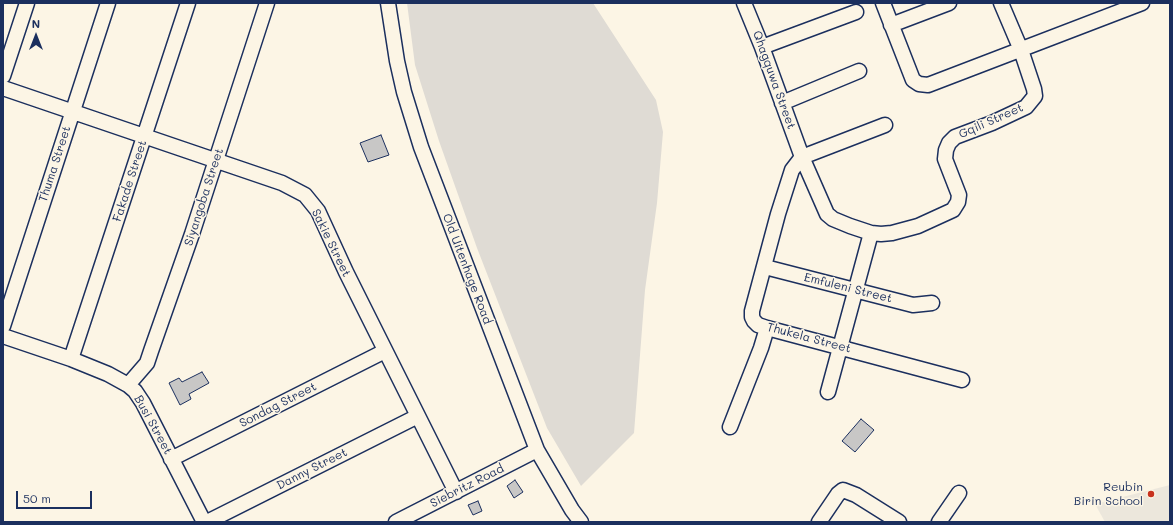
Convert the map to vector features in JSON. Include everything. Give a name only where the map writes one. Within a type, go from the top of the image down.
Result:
[{"type":"street","points":[[3,76],[28,3]]},
{"type":"street","name":"Thuma Street","points":[[3,326],[108,3]]},
{"type":"street","name":"Fakade Street","points":[[71,359],[188,3]]},
{"type":"street","name":"Siyangoba Street","points":[[128,385],[141,372],[149,357],[167,308],[267,3]]},
{"type":"street","name":"Old Uitenhage Road","points":[[388,3],[396,61],[421,147],[537,450],[572,510],[581,522]]},
{"type":"street","name":"Qhagquwa Street","points":[[744,3],[802,157]]},
{"type":"street","points":[[883,3],[913,80],[919,84],[928,85],[1142,3]]},
{"type":"street","points":[[891,25],[949,3]]},
{"type":"street","points":[[1001,3],[1021,50]]},
{"type":"street","points":[[762,48],[856,12]]},
{"type":"street","name":"Gqili Street","points":[[802,157],[828,214],[833,219],[871,233],[892,233],[918,226],[952,210],[958,202],[959,194],[945,159],[949,142],[956,137],[992,123],[1026,107],[1035,96],[1021,50]]},
{"type":"street","points":[[782,103],[859,71]]},
{"type":"street","name":"Sakie Street","points":[[3,88],[282,183],[305,195],[318,211],[346,272],[456,492]]},
{"type":"street","points":[[802,157],[885,125]]},
{"type":"street","name":"Thukela Street","points":[[802,157],[792,170],[788,180],[752,311],[754,321],[758,325],[767,328],[962,380]]},
{"type":"street","points":[[828,392],[871,233]]},
{"type":"street","name":"Emfuleni Street","points":[[765,267],[913,305],[932,303]]},
{"type":"street","points":[[730,427],[761,348],[767,328]]},
{"type":"street","name":"Busi Street","points":[[3,336],[71,359],[108,374],[128,385],[135,391],[143,403],[205,522]]},
{"type":"street","name":"Sondag Street","points":[[172,459],[385,351]]},
{"type":"street","name":"Danny Street","points":[[205,522],[418,416]]},
{"type":"street","name":"Siebritz Road","points":[[396,522],[537,450]]},
{"type":"street","points":[[819,522],[838,494],[843,490],[856,495],[896,521]]},
{"type":"street","points":[[939,522],[959,493]]},
{"type":"shaded area","points":[[407,3],[593,3],[656,100],[663,132],[657,203],[645,290],[634,433],[581,486],[547,428],[477,248],[439,141],[415,65]]},
{"type":"shaded area","name":"Reubin Birin School","points":[[1170,485],[1170,522],[1105,522],[1095,504]]},
{"type":"building","points":[[381,135],[389,155],[368,162],[360,143]]},
{"type":"building","points":[[202,372],[209,383],[189,394],[191,399],[180,405],[169,383],[179,378],[182,382]]},
{"type":"building","points":[[861,419],[874,430],[855,452],[842,441]]},
{"type":"building","points":[[515,480],[523,492],[514,498],[507,486]]},
{"type":"building","points":[[478,501],[482,511],[473,515],[468,505]]},
{"type":"place","name":"Reubin Birin School","points":[[1151,494]]}]
